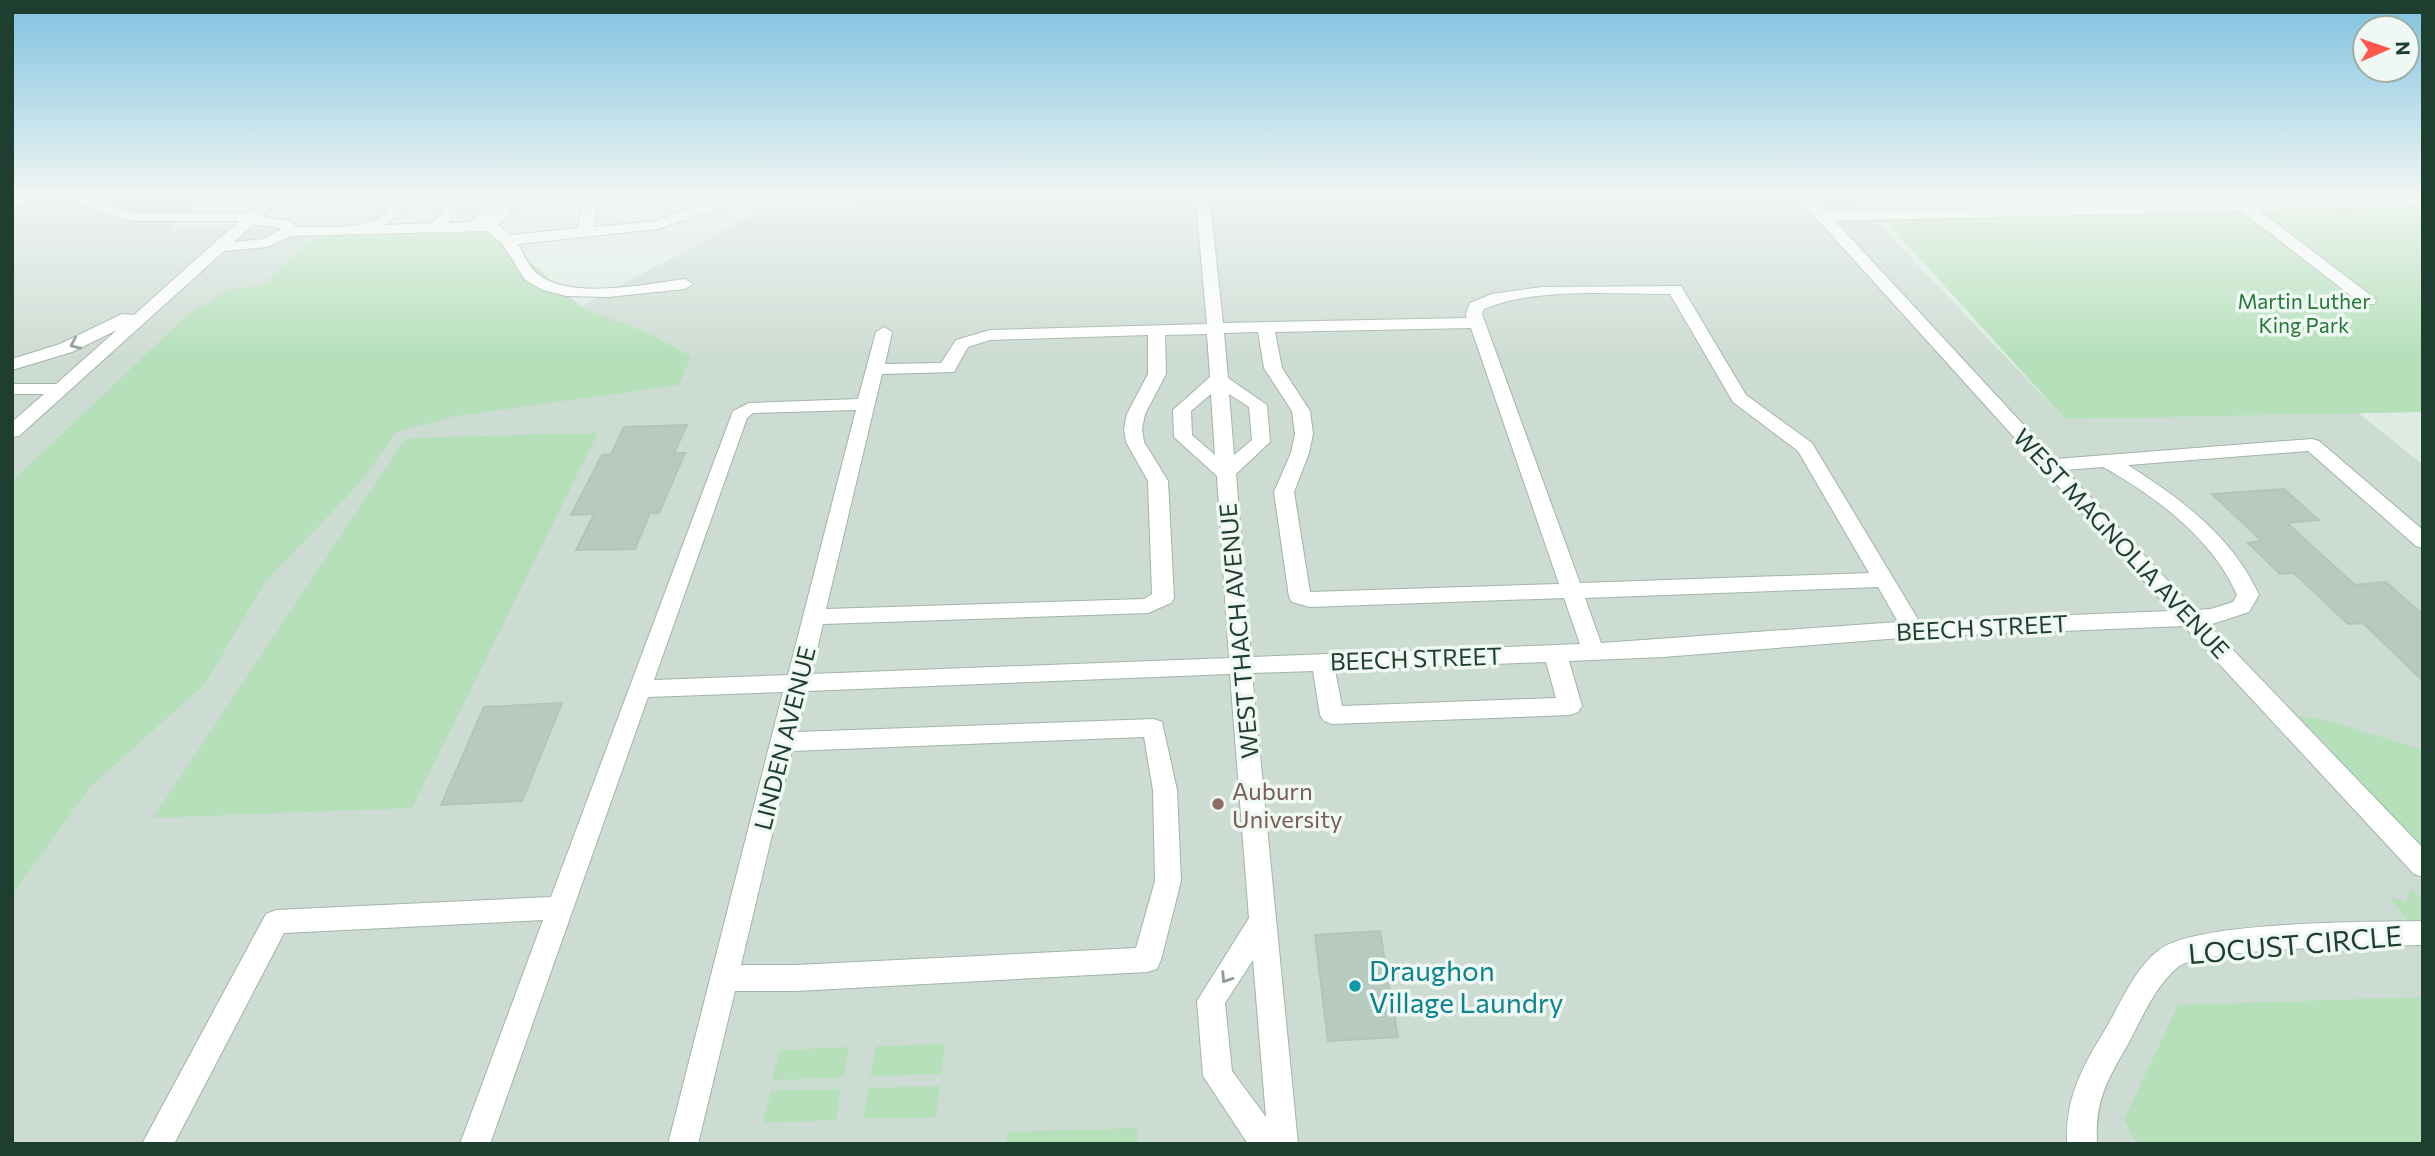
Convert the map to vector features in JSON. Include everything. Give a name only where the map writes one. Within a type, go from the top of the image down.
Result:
[{"type":"street","points":[[12,432],[218,249]]},
{"type":"street","points":[[514,249],[537,281],[566,290],[616,291],[685,284]]},
{"type":"street","name":"WEST THACH AVENUE","points":[[1209,249],[1225,472],[1283,1144]]},
{"type":"street","name":"WEST MAGNOLIA AVENUE","points":[[1852,249],[2190,618],[2423,866]]},
{"type":"street","points":[[2300,249],[2368,301]]},
{"type":"street","points":[[1593,651],[1478,323],[1476,306],[1485,300],[1541,292],[1675,289],[1739,398],[1805,447],[1913,629]]},
{"type":"street","points":[[12,365],[66,348],[158,303]]},
{"type":"street","points":[[875,369],[948,368],[955,349],[966,339],[990,335],[1478,323]]},
{"type":"street","points":[[1266,327],[1273,368],[1301,411],[1304,434],[1300,453],[1284,492],[1300,597],[1310,600],[1882,580]]},
{"type":"street","points":[[814,617],[1148,606],[1163,598],[1158,481],[1135,442],[1132,429],[1136,414],[1157,374],[1156,330]]},
{"type":"street","name":"LINDEN AVENUE","points":[[683,1144],[884,332]]},
{"type":"street","points":[[1218,379],[1258,405],[1261,442],[1225,472],[1183,437],[1182,410],[1218,379]]},
{"type":"street","points":[[12,388],[61,389]]},
{"type":"street","points":[[475,1144],[739,415],[749,408],[866,404]]},
{"type":"street","points":[[2051,465],[2312,445],[2423,541]]},
{"type":"street","name":"BEECH STREET","points":[[641,689],[1663,649],[1913,629],[2190,618],[2225,614],[2241,607],[2249,595],[2244,581],[2231,562],[2161,497],[2129,472],[2103,459]]},
{"type":"street","points":[[1322,662],[1332,715],[1570,706],[1555,652]]},
{"type":"street","points":[[723,978],[796,978],[1147,960],[1168,881],[1165,790],[1154,728],[783,742]]},
{"type":"street","points":[[157,1144],[276,922],[561,908]]},
{"type":"street","points":[[1263,920],[1211,1001],[1218,1076],[1266,1144]]},
{"type":"street","name":"LOCUST CIRCLE","points":[[2082,1144],[2080,1118],[2088,1083],[2152,978],[2172,955],[2204,946],[2317,937],[2423,933]]},
{"type":"shaded area","name":"Auburn University","points":[[12,249],[515,249],[581,306],[689,249],[1903,249],[2065,419],[2359,413],[2423,465],[2423,1144],[12,1144]]},
{"type":"green space","points":[[301,249],[515,249],[581,307],[643,331],[691,356],[679,385],[456,416],[396,432],[360,483],[265,582],[205,684],[90,787],[12,895],[12,481],[193,310],[231,289],[263,285]]},
{"type":"green space","name":"Martin Luther King Park","points":[[1911,249],[2423,249],[2423,412],[2065,419]]},
{"type":"green space","points":[[598,433],[412,808],[153,818],[406,438]]},
{"type":"green space","points":[[2299,716],[2330,721],[2423,750],[2423,850]]},
{"type":"green space","points":[[2410,890],[2414,890],[2423,901],[2423,921],[2411,924],[2391,900],[2392,897],[2406,903]]},
{"type":"green space","points":[[2423,997],[2423,1144],[2137,1144],[2124,1120],[2178,1005]]},
{"type":"green space","points":[[945,1044],[941,1074],[870,1076],[876,1046]]},
{"type":"green space","points":[[849,1047],[843,1078],[772,1080],[780,1050]]},
{"type":"green space","points":[[940,1086],[936,1117],[863,1119],[869,1088]]},
{"type":"green space","points":[[841,1089],[836,1120],[763,1123],[771,1091]]},
{"type":"green space","points":[[1137,1128],[1137,1144],[1006,1144],[1007,1132]]},
{"type":"building","points":[[687,425],[674,453],[685,453],[659,513],[650,513],[635,549],[576,550],[594,514],[571,515],[602,455],[611,454],[624,427]]},
{"type":"building","points":[[2284,489],[2319,520],[2287,523],[2355,585],[2386,582],[2423,615],[2423,681],[2363,623],[2348,624],[2294,573],[2280,574],[2248,543],[2262,541],[2212,494]]},
{"type":"building","points":[[562,703],[522,801],[441,805],[484,707]]},
{"type":"building","name":"Draughon Village Laundry","points":[[1380,931],[1398,1037],[1328,1041],[1315,935]]},
{"type":"place","name":"Auburn University","points":[[1218,804]]},
{"type":"place","name":"Draughon Village Laundry","points":[[1355,986]]}]
